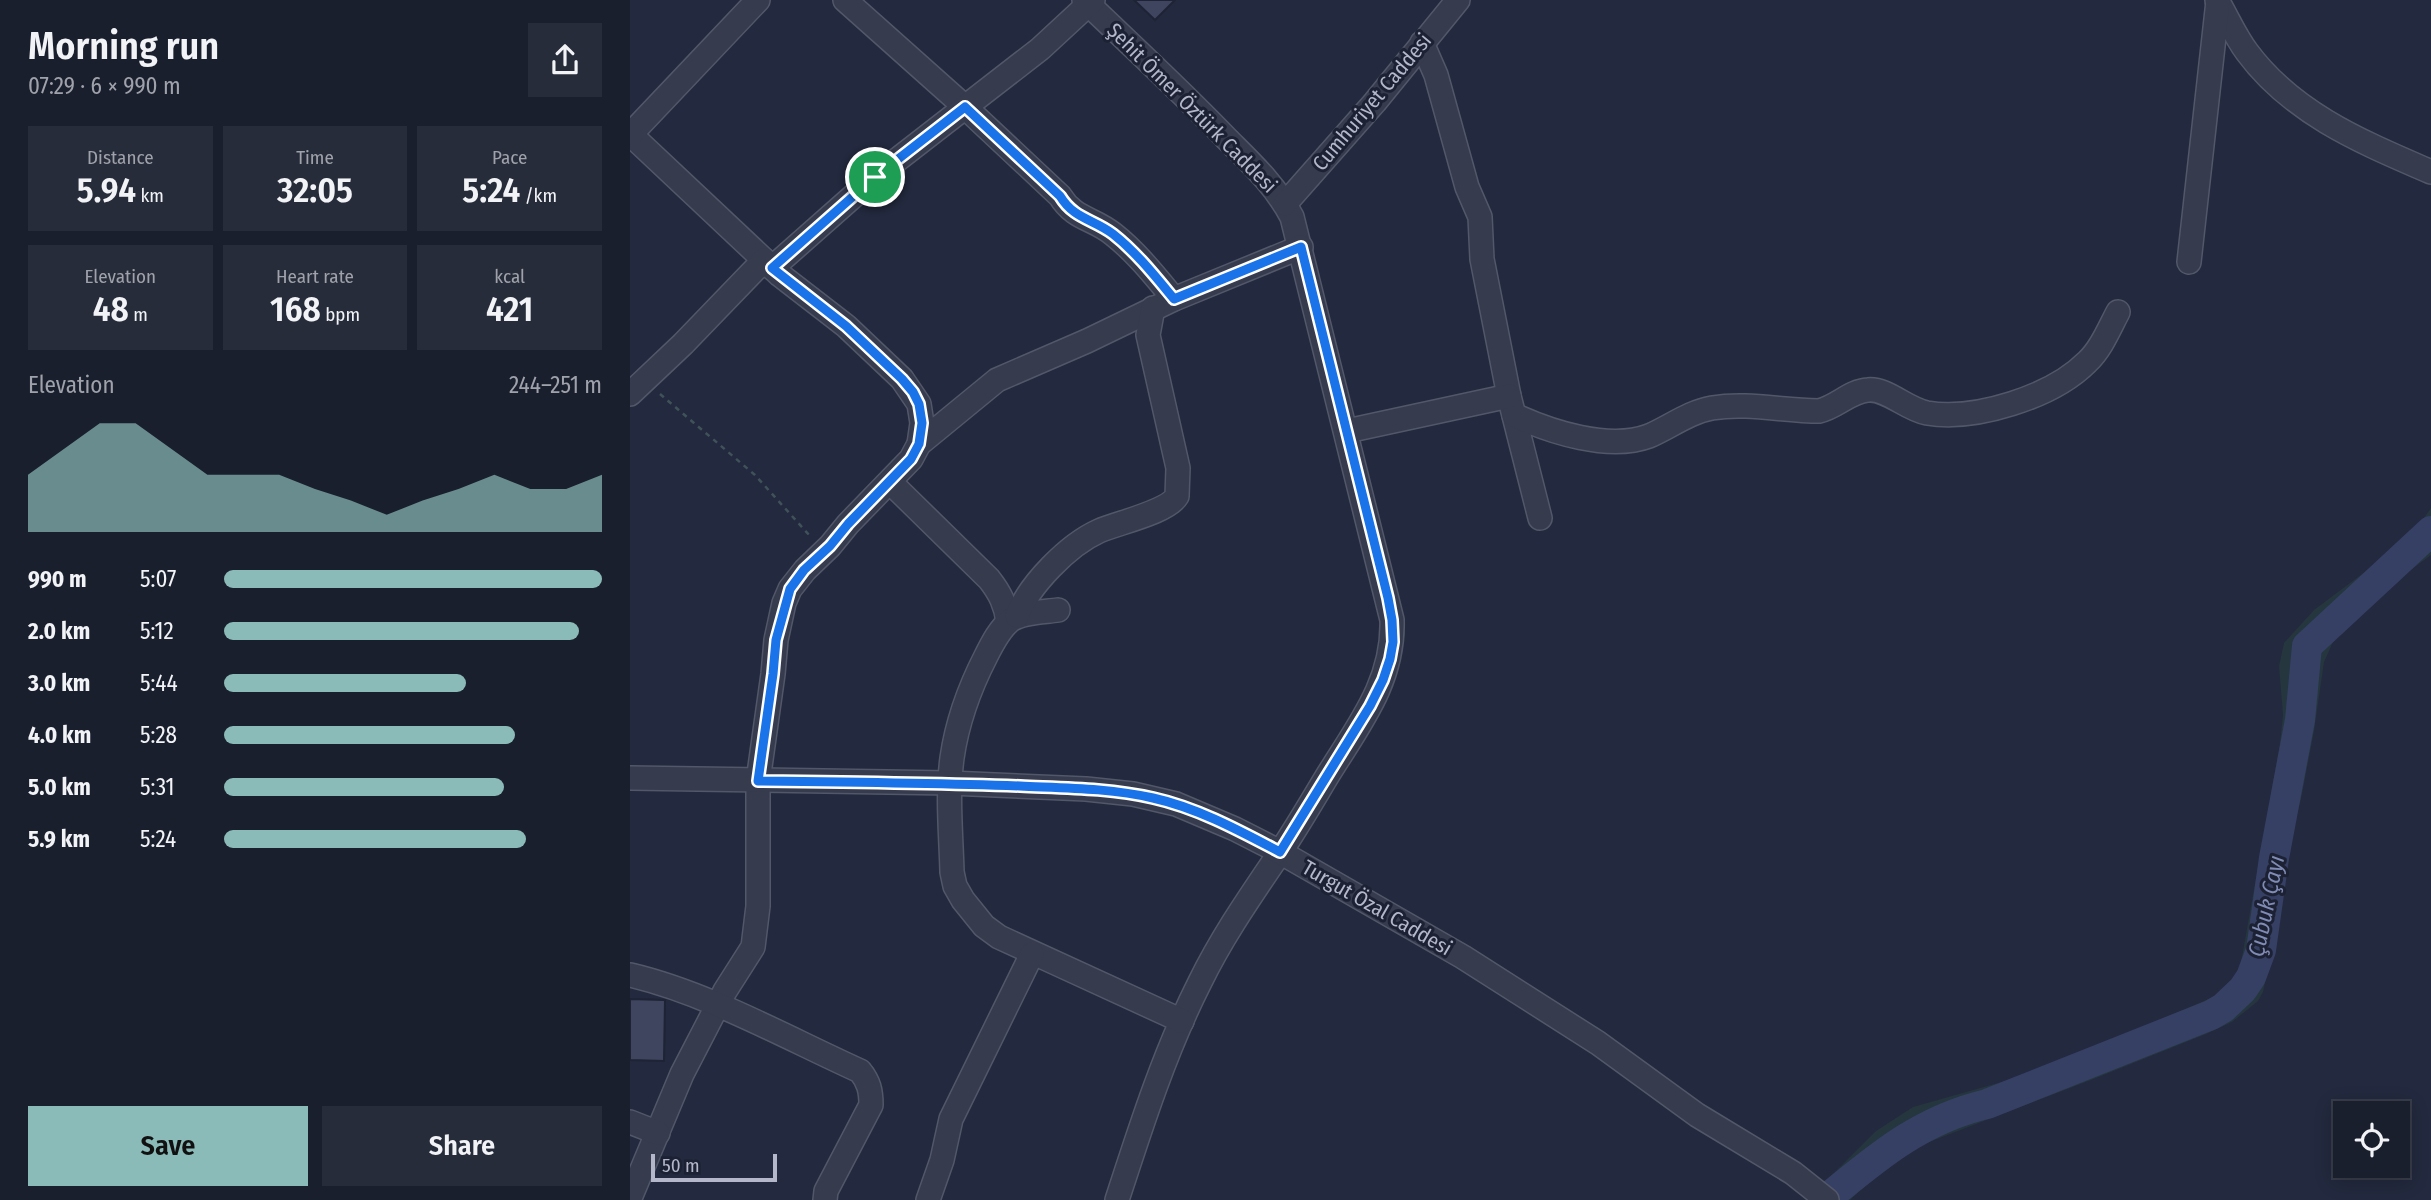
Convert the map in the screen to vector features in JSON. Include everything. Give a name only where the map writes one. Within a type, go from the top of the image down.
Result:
[{"type":"street","points":[[630,1198],[682,1074],[717,1006],[747,959],[755,935],[758,906],[758,781],[776,640],[790,589],[804,570],[911,459],[919,444],[922,423],[919,404],[902,379],[846,326],[768,264],[630,135],[758,0]]},
{"type":"street","points":[[845,0],[965,107],[1060,196],[1073,212],[1114,235],[1139,258],[1174,299]]},
{"type":"street","name":"Cumhuriyet Caddesi","points":[[1285,204],[1375,102],[1458,0]]},
{"type":"street","points":[[637,388],[768,264],[1040,49],[1088,1]]},
{"type":"street","name":"Şehit Ömer Öztürk Caddesi","points":[[1088,1],[1264,177],[1292,217],[1392,620],[1392,650],[1383,680],[1370,706],[1280,852],[1230,927],[1200,982],[1158,1079],[1117,1200]]},
{"type":"street","points":[[2217,1],[2258,66],[2293,100],[2329,125],[2431,172]]},
{"type":"street","points":[[2189,262],[2217,1]]},
{"type":"street","points":[[1422,43],[1436,75],[1467,187],[1480,217],[1482,259],[1512,405],[1540,518]]},
{"type":"street","points":[[919,444],[997,380],[1087,341],[1153,308],[1301,247]]},
{"type":"street","points":[[1153,308],[1148,335],[1178,468],[1177,496],[1166,506],[1096,532],[1080,543],[1040,581],[990,649],[969,695],[952,758],[952,872],[955,886],[984,926],[999,937],[1182,1021]]},
{"type":"street","points":[[1347,431],[1512,405],[1555,432],[1577,437],[1619,440],[1646,437],[1709,408],[1747,405],[1819,411],[1866,390],[1877,390],[1913,410],[1944,415],[1971,414],[2017,401],[2070,376],[2095,352],[2118,312]]},
{"type":"street","points":[[890,482],[989,579],[1013,620]]},
{"type":"street","points":[[1013,620],[1058,610]]},
{"type":"street","name":"Turgut Özal Caddesi","points":[[630,778],[950,783],[1086,789],[1155,798],[1196,812],[1280,852],[1535,1001],[1697,1115],[1772,1159],[1821,1195]]},
{"type":"street","points":[[928,1200],[942,1160],[951,1119],[1032,954]]},
{"type":"street","points":[[630,975],[654,981],[717,1006],[860,1072],[865,1077],[871,1093],[871,1104],[826,1192],[825,1200]]},
{"type":"street","points":[[630,1122],[659,1133]]},
{"type":"path","points":[[637,388],[689,416],[755,475],[812,537]]},
{"type":"shaded area","points":[[2431,508],[2431,555],[2341,630],[2324,662],[2301,799],[2276,896],[2273,944],[2263,992],[2258,1001],[2232,1022],[2206,1034],[1911,1149],[1889,1164],[1850,1200],[1827,1180],[1876,1131],[1913,1107],[2005,1081],[2090,1049],[2204,1001],[2225,991],[2234,982],[2240,968],[2280,743],[2283,715],[2279,666],[2284,643],[2314,610],[2394,550],[2416,529]]},
{"type":"building","points":[[1134,0],[1175,0],[1155,20]]},
{"type":"building","points":[[630,999],[665,1000],[664,1061],[630,1060]]},
{"type":"waterway","name":"Çubuk Çayı","points":[[1825,1200],[1881,1155],[1920,1130],[2211,1015],[2223,1008],[2243,989],[2251,977],[2261,950],[2274,858],[2300,720],[2307,646],[2431,531]]},
{"type":"route","points":[[965,107],[1060,196],[1073,212],[1114,235],[1139,258],[1174,299],[1301,247],[1388,598],[1393,642],[1383,680],[1370,706],[1280,852],[1235,828],[1176,804],[1133,794],[1086,789],[950,783],[758,781],[776,640],[790,589],[804,570],[904,468],[922,435],[919,404],[902,379],[846,326],[772,268],[875,177],[965,107]]}]
